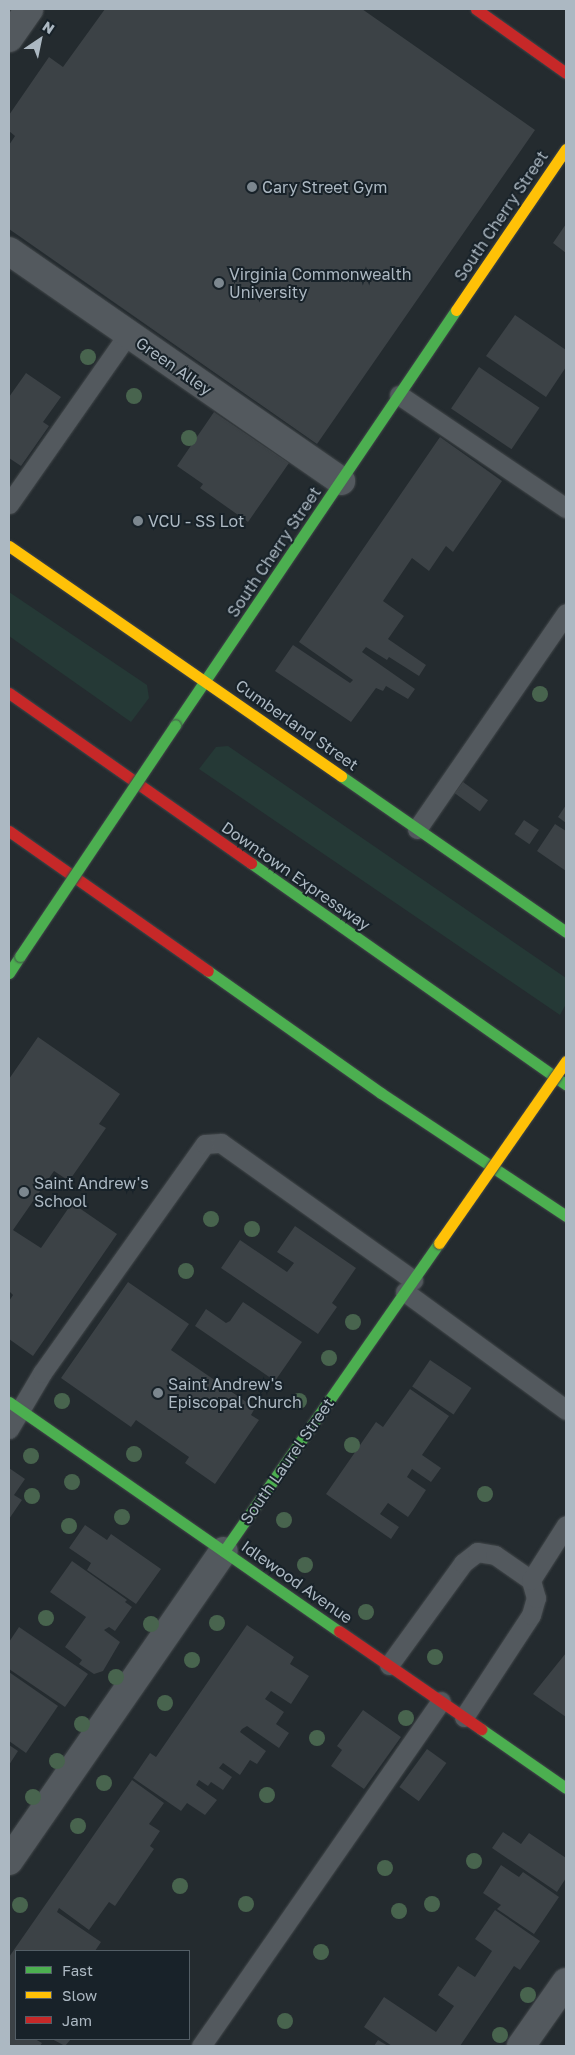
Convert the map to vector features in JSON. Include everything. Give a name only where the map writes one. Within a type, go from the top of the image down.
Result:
[{"type":"main road","points":[[476,9],[566,73]]},
{"type":"main road","name":"South Cherry Street","points":[[9,973],[566,149]]},
{"type":"main road","name":"Cumberland Street","points":[[9,546],[566,932]]},
{"type":"main road","name":"Downtown Expressway","points":[[9,693],[566,1084]]},
{"type":"main road","points":[[9,831],[381,1093],[566,1216]]},
{"type":"main road","name":"South Laurel Street","points":[[224,1551],[566,1061]]},
{"type":"main road","name":"Idlewood Avenue","points":[[14,1406],[566,1788]]},
{"type":"street","points":[[9,38],[29,9]]},
{"type":"street","name":"Green Alley","points":[[9,251],[341,481]]},
{"type":"street","name":"South Laurel Street","points":[[9,1861],[224,1551]]},
{"type":"street","points":[[521,2046],[566,1982]]},
{"type":"lane","points":[[9,504],[128,334]]},
{"type":"lane","points":[[399,395],[566,508]]},
{"type":"lane","points":[[417,829],[566,613]]},
{"type":"lane","points":[[9,1429],[14,1406],[42,1373],[205,1144],[221,1143],[409,1286],[566,1410]]},
{"type":"lane","points":[[531,1580],[566,1525]]},
{"type":"lane","points":[[389,1665],[463,1563],[476,1552],[495,1555],[531,1580],[536,1598],[531,1615],[464,1717]]},
{"type":"lane","points":[[201,2046],[440,1701]]},
{"type":"green space","points":[[9,592],[147,685],[149,698],[131,722],[9,636]]},
{"type":"green space","points":[[228,746],[566,978],[566,1004],[560,1015],[199,769],[216,747]]},
{"type":"building","name":"Virginia Commonwealth University","points":[[105,9],[362,9],[535,130],[317,444],[9,229],[9,145],[15,136],[9,131],[9,115],[49,57],[63,67]]},
{"type":"building","points":[[566,224],[566,253],[553,243]]},
{"type":"building","points":[[515,315],[566,350],[566,367],[546,397],[486,356]]},
{"type":"building","points":[[479,367],[540,408],[512,449],[451,408]]},
{"type":"building","points":[[26,373],[61,397],[43,422],[49,426],[21,466],[9,458],[9,397]]},
{"type":"building","points":[[214,412],[289,463],[248,522],[200,488],[203,484],[177,466]]},
{"type":"building","points":[[440,437],[502,481],[453,552],[446,546],[429,571],[412,558],[383,601],[404,616],[388,639],[426,665],[419,676],[389,657],[387,660],[366,647],[362,652],[415,689],[408,699],[386,686],[383,691],[376,688],[351,722],[275,671],[293,645],[350,683],[353,680],[299,642]]},
{"type":"building","points":[[463,782],[488,800],[480,812],[455,793]]},
{"type":"building","points":[[566,805],[566,823],[558,817]]},
{"type":"building","points":[[524,820],[539,830],[529,844],[514,834]]},
{"type":"building","points":[[555,824],[566,831],[566,871],[537,851]]},
{"type":"building","name":"Saint Andrew's School","points":[[38,1037],[120,1094],[99,1124],[106,1128],[69,1181],[54,1171],[13,1230],[41,1248],[72,1203],[117,1234],[33,1356],[9,1339],[9,1301],[13,1295],[9,1291],[9,1079]]},
{"type":"building","points":[[295,1226],[356,1268],[332,1303],[337,1307],[318,1334],[221,1268],[240,1240],[287,1272],[294,1263],[277,1252]]},
{"type":"building","name":"Saint Andrew's Episcopal Church","points":[[128,1282],[189,1324],[171,1350],[255,1408],[251,1415],[259,1420],[215,1484],[185,1463],[189,1457],[136,1420],[131,1427],[61,1378]]},
{"type":"building","points":[[243,1302],[302,1342],[275,1381],[195,1326],[206,1309],[226,1323],[230,1321]]},
{"type":"building","points":[[430,1360],[471,1388],[454,1414],[412,1387]]},
{"type":"building","points":[[410,1389],[449,1416],[422,1455],[441,1468],[431,1482],[412,1469],[407,1477],[426,1490],[413,1510],[408,1517],[388,1503],[380,1514],[399,1527],[391,1539],[326,1494],[376,1422],[383,1427]]},
{"type":"building","points":[[9,1468],[25,1479],[14,1495],[22,1500],[9,1519]]},
{"type":"building","points":[[85,1525],[107,1540],[111,1534],[161,1569],[136,1604],[87,1570],[91,1563],[69,1548]]},
{"type":"building","points":[[72,1561],[127,1600],[125,1602],[132,1607],[115,1631],[109,1627],[104,1630],[120,1642],[103,1671],[94,1674],[79,1664],[82,1660],[65,1647],[86,1617],[50,1592]]},
{"type":"building","points":[[247,1625],[294,1657],[290,1664],[309,1676],[291,1704],[271,1691],[265,1699],[284,1712],[276,1724],[289,1733],[279,1748],[247,1726],[242,1729],[240,1732],[266,1751],[257,1764],[250,1760],[240,1775],[223,1763],[219,1768],[232,1777],[223,1790],[211,1782],[208,1786],[199,1780],[196,1785],[217,1800],[205,1815],[187,1803],[181,1811],[133,1778],[150,1753],[156,1757]]},
{"type":"building","points":[[19,1627],[88,1674],[65,1707],[9,1669],[9,1642]]},
{"type":"building","points":[[566,1653],[566,1717],[533,1694]]},
{"type":"building","points":[[9,1672],[58,1706],[26,1753],[9,1741]]},
{"type":"building","points":[[363,1710],[401,1737],[364,1789],[331,1766],[342,1750],[337,1746]]},
{"type":"building","points":[[9,1745],[18,1751],[9,1765]]},
{"type":"building","points":[[427,1749],[446,1763],[419,1801],[399,1787]]},
{"type":"building","points":[[132,1780],[164,1803],[149,1824],[160,1831],[150,1846],[154,1849],[115,1906],[109,1902],[89,1930],[59,1908],[57,1912],[101,1942],[96,1950],[15,1950],[15,2040],[37,2040],[42,2043],[40,2046],[9,2046],[9,1957]]},
{"type":"building","points":[[503,1832],[521,1844],[529,1833],[566,1858],[566,1878],[557,1892],[492,1848]]},
{"type":"building","points":[[501,1865],[519,1877],[523,1872],[559,1897],[534,1934],[497,1909],[501,1905],[483,1893]]},
{"type":"building","points":[[495,1910],[540,1941],[520,1970],[514,1966],[460,2046],[392,2046],[364,2027],[384,1997],[436,2032],[454,2006],[438,1995],[458,1966],[475,1977],[492,1951],[475,1939]]},
{"type":"building","points":[[54,2040],[70,2040],[65,2046]]},
{"type":"building","points":[[378,2040],[388,2046],[374,2046]]},
{"type":"traffic: fast","points":[[175,725],[456,310]]},
{"type":"traffic: fast","points":[[20,956],[175,725]]},
{"type":"traffic: fast","points":[[341,776],[566,932]]},
{"type":"traffic: fast","points":[[251,863],[566,1084]]},
{"type":"traffic: fast","points":[[9,973],[20,956]]},
{"type":"traffic: fast","points":[[208,971],[381,1093],[566,1216]]},
{"type":"traffic: fast","points":[[224,1551],[439,1243]]},
{"type":"traffic: fast","points":[[9,1402],[339,1631]]},
{"type":"traffic: fast","points":[[481,1729],[566,1788]]},
{"type":"traffic: slow","points":[[456,310],[566,149]]},
{"type":"traffic: slow","points":[[9,546],[341,776]]},
{"type":"traffic: slow","points":[[439,1243],[566,1061]]},
{"type":"traffic: jam","points":[[476,9],[566,73]]},
{"type":"traffic: jam","points":[[9,693],[251,863]]},
{"type":"traffic: jam","points":[[9,831],[208,971]]},
{"type":"traffic: jam","points":[[339,1631],[481,1729]]},
{"type":"place","name":"Cary Street Gym","points":[[252,187]]},
{"type":"place","name":"Virginia Commonwealth University","points":[[219,283]]},
{"type":"place","name":"VCU - SS Lot","points":[[138,521]]},
{"type":"place","name":"Saint Andrew's School","points":[[24,1192]]},
{"type":"place","name":"Saint Andrew's Episcopal Church","points":[[158,1393]]}]
